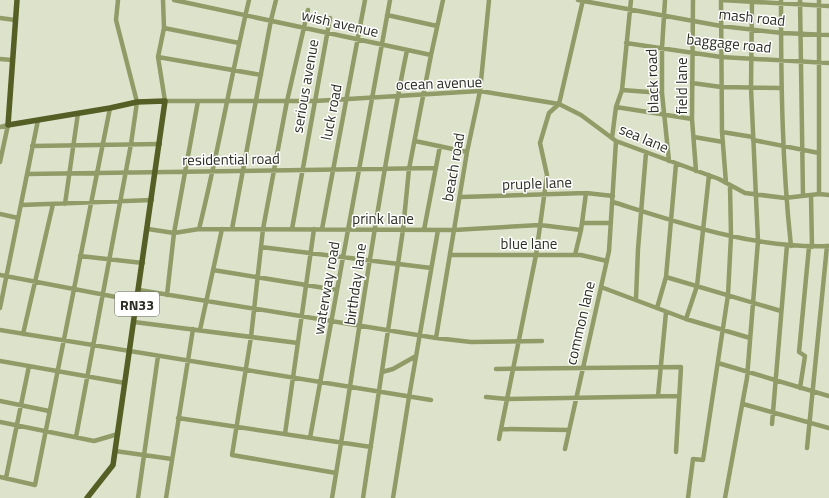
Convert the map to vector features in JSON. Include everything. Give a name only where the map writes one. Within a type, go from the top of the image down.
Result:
[{"type":"main road","points":[[17,0],[8,125],[78,114],[137,102],[165,101]]},
{"type":"main road","name":"RN33","points":[[87,498],[113,465],[148,229],[165,101]]},
{"type":"street","points":[[76,438],[121,202],[137,102],[116,20],[118,0]]},
{"type":"street","name":"RN33","points":[[163,0],[164,28],[158,57],[165,101]]},
{"type":"street","name":"wish avenue","points":[[174,0],[192,2],[430,55]]},
{"type":"street","points":[[199,229],[213,172],[232,70],[249,0]]},
{"type":"street","points":[[232,230],[242,171],[276,0]]},
{"type":"street","name":"luck road","points":[[322,229],[345,100],[365,0]]},
{"type":"street","name":"waterway road","points":[[310,438],[388,15],[389,0]]},
{"type":"street","points":[[363,498],[403,230],[410,169],[430,55],[443,0]]},
{"type":"street","name":"beach road","points":[[436,338],[461,197],[467,152],[480,91],[489,0]]},
{"type":"street","points":[[499,439],[536,255],[546,175],[540,142],[549,113],[559,104],[582,0]]},
{"type":"street","name":"mash road","points":[[582,0],[665,17],[721,26],[782,33],[829,35]]},
{"type":"street","name":"common lane","points":[[565,449],[607,261],[613,202],[616,107],[622,90],[631,0]]},
{"type":"street","name":"black road","points":[[665,0],[662,48],[662,93],[666,116],[668,161]]},
{"type":"street","name":"field lane","points":[[693,0],[692,119],[696,171]]},
{"type":"street","points":[[688,498],[693,459],[703,460],[728,295],[731,236],[728,184],[722,132],[721,0],[819,3],[829,6]]},
{"type":"street","points":[[725,498],[743,404],[754,303],[758,242],[751,88],[752,1]]},
{"type":"street","points":[[772,424],[781,311],[789,246],[785,198],[781,88],[781,2]]},
{"type":"street","points":[[800,2],[801,150],[803,196]]},
{"type":"street","points":[[819,3],[819,194]]},
{"type":"street","points":[[308,10],[287,101],[263,230],[251,337],[232,455],[336,473]]},
{"type":"street","points":[[388,15],[437,26]]},
{"type":"street","points":[[0,18],[15,20]]},
{"type":"street","name":"serious avenue","points":[[292,229],[330,18]]},
{"type":"street","points":[[164,28],[239,43]]},
{"type":"street","name":"baggage road","points":[[626,43],[721,57],[829,63]]},
{"type":"street","name":"birthday lane","points":[[332,498],[361,326],[384,169],[407,50]]},
{"type":"street","points":[[158,57],[261,75]]},
{"type":"street","points":[[0,59],[12,60]]},
{"type":"street","points":[[692,83],[721,87],[781,88]]},
{"type":"street","points":[[622,90],[662,93]]},
{"type":"street","name":"ocean avenue","points":[[165,101],[315,101],[480,91],[559,104]]},
{"type":"street","points":[[166,295],[174,233],[198,101]]},
{"type":"street","name":"sea lane","points":[[559,104],[581,115],[614,140],[709,175],[745,193],[785,198],[819,194],[829,195]]},
{"type":"street","points":[[616,107],[692,119]]},
{"type":"street","points":[[0,477],[35,485],[110,108]]},
{"type":"street","points":[[65,204],[78,114]]},
{"type":"street","points":[[0,308],[38,120]]},
{"type":"street","points":[[0,127],[8,125],[0,162]]},
{"type":"street","points":[[722,132],[819,153]]},
{"type":"street","points":[[694,137],[723,142]]},
{"type":"street","points":[[415,140],[467,152]]},
{"type":"street","points":[[32,146],[160,144]]},
{"type":"street","points":[[424,230],[440,146]]},
{"type":"street","points":[[636,299],[646,153]]},
{"type":"street","points":[[657,308],[666,278],[676,164]]},
{"type":"street","name":"residential road","points":[[27,174],[436,168]]},
{"type":"street","points":[[686,319],[697,286],[709,175]]},
{"type":"street","points":[[575,255],[582,230],[586,193]]},
{"type":"street","name":"pruple lane","points":[[461,197],[586,193],[613,196]]},
{"type":"street","points":[[800,388],[805,356],[799,352],[811,247],[811,195]]},
{"type":"street","points":[[21,205],[152,200]]},
{"type":"street","points":[[613,202],[702,229],[758,242],[789,246],[828,246],[807,448]]},
{"type":"street","points":[[23,334],[53,204]]},
{"type":"street","points":[[0,214],[18,218]]},
{"type":"street","points":[[582,223],[611,223]]},
{"type":"street","name":"prink lane","points":[[148,229],[174,233],[199,229],[454,230],[540,225],[582,230]]},
{"type":"street","points":[[200,330],[222,229]]},
{"type":"street","points":[[285,434],[314,229]]},
{"type":"street","points":[[393,498],[408,397],[438,230]]},
{"type":"street","points":[[261,247],[431,268]]},
{"type":"street","name":"blue lane","points":[[450,255],[575,255],[607,261]]},
{"type":"street","points":[[80,256],[143,263]]},
{"type":"street","points":[[213,270],[337,290]]},
{"type":"street","points":[[0,275],[137,301]]},
{"type":"street","points":[[666,278],[781,311]]},
{"type":"street","points":[[601,287],[686,319],[750,338]]},
{"type":"street","points":[[139,290],[419,336],[471,342],[542,341]]},
{"type":"street","points":[[658,396],[666,312]]},
{"type":"street","points":[[134,322],[298,343]]},
{"type":"street","points":[[166,498],[193,329]]},
{"type":"street","points":[[0,330],[431,400]]},
{"type":"street","points":[[138,498],[158,356]]},
{"type":"street","points":[[382,372],[393,369],[416,356]]},
{"type":"street","points":[[0,362],[125,383]]},
{"type":"street","points":[[718,363],[829,396]]},
{"type":"street","points":[[6,478],[29,366]]},
{"type":"street","points":[[496,368],[681,367],[676,452]]},
{"type":"street","points":[[486,397],[507,400],[679,396]]},
{"type":"street","points":[[0,401],[49,411]]},
{"type":"street","points":[[743,404],[829,428]]},
{"type":"street","points":[[178,418],[371,447]]},
{"type":"street","points":[[0,422],[94,441],[118,434]]},
{"type":"street","points":[[501,429],[569,430]]},
{"type":"street","points":[[115,451],[172,459]]}]
